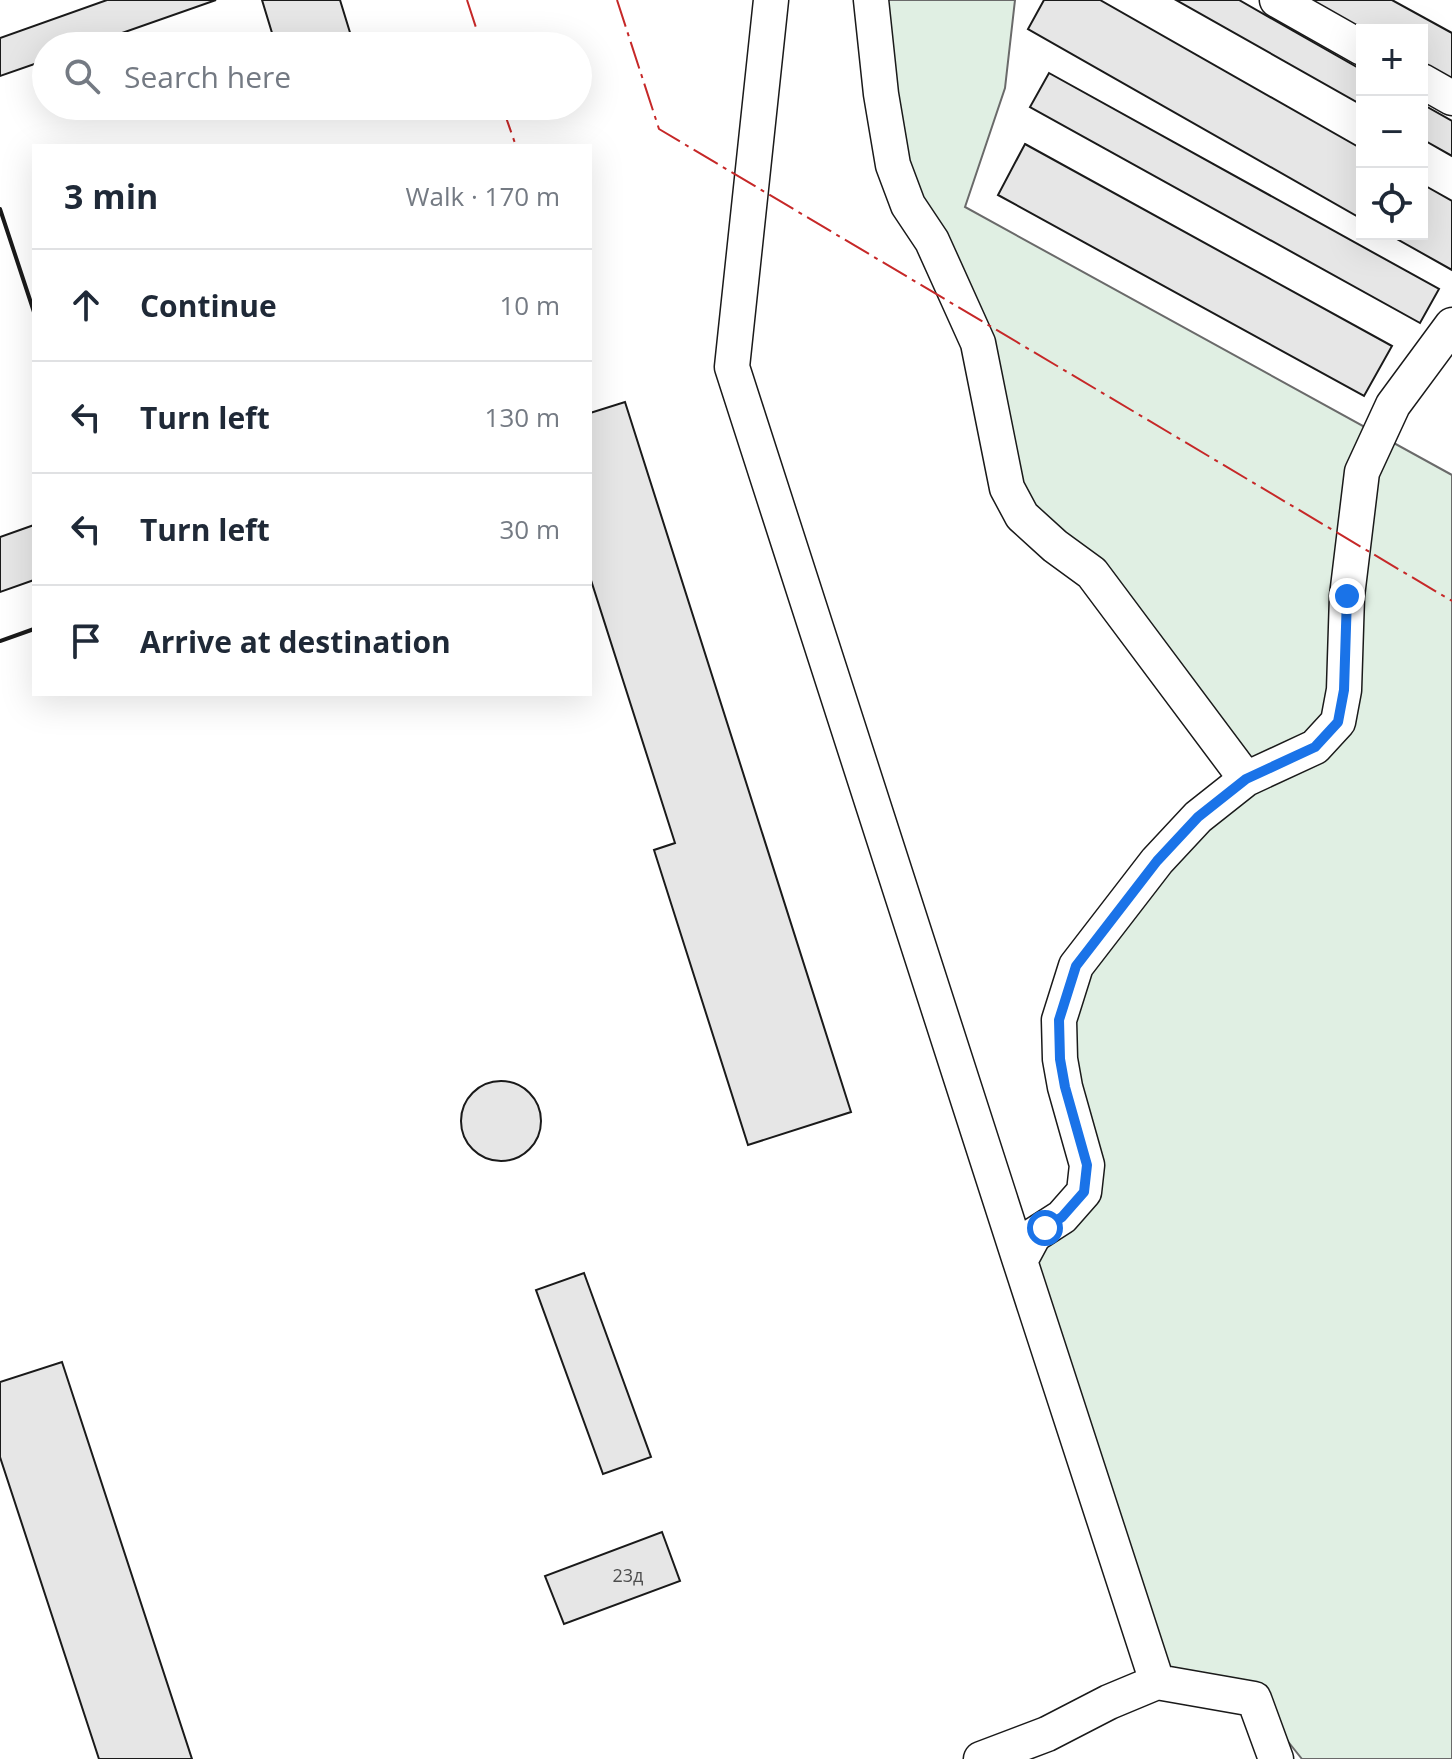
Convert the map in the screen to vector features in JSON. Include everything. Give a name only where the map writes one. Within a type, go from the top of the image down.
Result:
[{"type":"lane","points":[[771,0],[732,367],[1157,1682]]},
{"type":"lane","points":[[871,0],[881,94],[893,165],[908,205],[932,241],[978,343],[1007,488],[1022,516],[1055,546],[1092,573],[1145,648],[1246,779]]},
{"type":"lane","points":[[1277,0],[1356,45]]},
{"type":"lane","points":[[1428,84],[1452,98]]},
{"type":"lane","points":[[1020,1261],[1034,1235],[1062,1217],[1084,1192],[1087,1165],[1060,1059],[1059,1020],[1076,966],[1157,861],[1198,817],[1246,779],[1315,747],[1338,722],[1344,690],[1350,569],[1362,472],[1393,405],[1452,325]]},
{"type":"lane","points":[[981,1759],[1047,1734],[1109,1702],[1157,1682],[1254,1699],[1276,1759]]},
{"type":"green space","points":[[871,0],[1015,0],[1005,88],[965,207],[1452,475],[1452,1759],[1302,1759],[1254,1699],[1157,1682],[1020,1261],[1084,1192],[1074,1121],[1076,966],[1245,778],[1022,516],[989,407],[908,205]]},
{"type":"building","points":[[107,0],[216,0],[125,32],[32,32],[32,65],[0,76],[0,38]]},
{"type":"building","points":[[262,0],[340,0],[350,32],[272,32]]},
{"type":"building","points":[[1044,0],[1100,0],[1356,146],[1356,216],[1028,29]]},
{"type":"building","points":[[1176,0],[1239,0],[1356,67],[1356,102]]},
{"type":"building","points":[[1308,0],[1392,0],[1452,33],[1452,79],[1428,66],[1428,24],[1356,26]]},
{"type":"building","points":[[1049,73],[1439,289],[1420,323],[1030,107]]},
{"type":"building","points":[[1428,107],[1452,121],[1452,156],[1428,142]]},
{"type":"building","points":[[1025,144],[1392,346],[1364,396],[998,195]]},
{"type":"building","points":[[1428,187],[1452,201],[1452,270],[1399,240],[1428,240]]},
{"type":"building","points":[[625,402],[851,1112],[748,1145],[654,850],[675,843],[592,583],[592,412]]},
{"type":"building","points":[[32,526],[32,581],[0,592],[0,537]]},
{"type":"building","points":[[501,1081],[516,1084],[529,1093],[538,1106],[541,1121],[538,1136],[529,1149],[516,1158],[501,1161],[486,1158],[473,1149],[464,1136],[461,1121],[464,1106],[473,1093],[486,1084]]},
{"type":"building","points":[[584,1273],[651,1457],[603,1474],[536,1290]]},
{"type":"building","points":[[62,1362],[192,1759],[99,1759],[0,1457],[0,1382]]},
{"type":"building","points":[[662,1532],[680,1581],[564,1624],[545,1576]]},
{"type":"wall","points":[[0,209],[32,306]]},
{"type":"wall","points":[[0,641],[32,630]]},
{"type":"power","points":[[467,0],[477,32]]},
{"type":"power","points":[[617,0],[659,129],[1452,601]]},
{"type":"power","points":[[507,120],[515,144]]},
{"type":"route","points":[[1045,1228],[1062,1217],[1084,1192],[1087,1165],[1060,1059],[1059,1020],[1076,966],[1157,861],[1198,817],[1246,779],[1315,747],[1338,722],[1344,690],[1347,596]]}]
